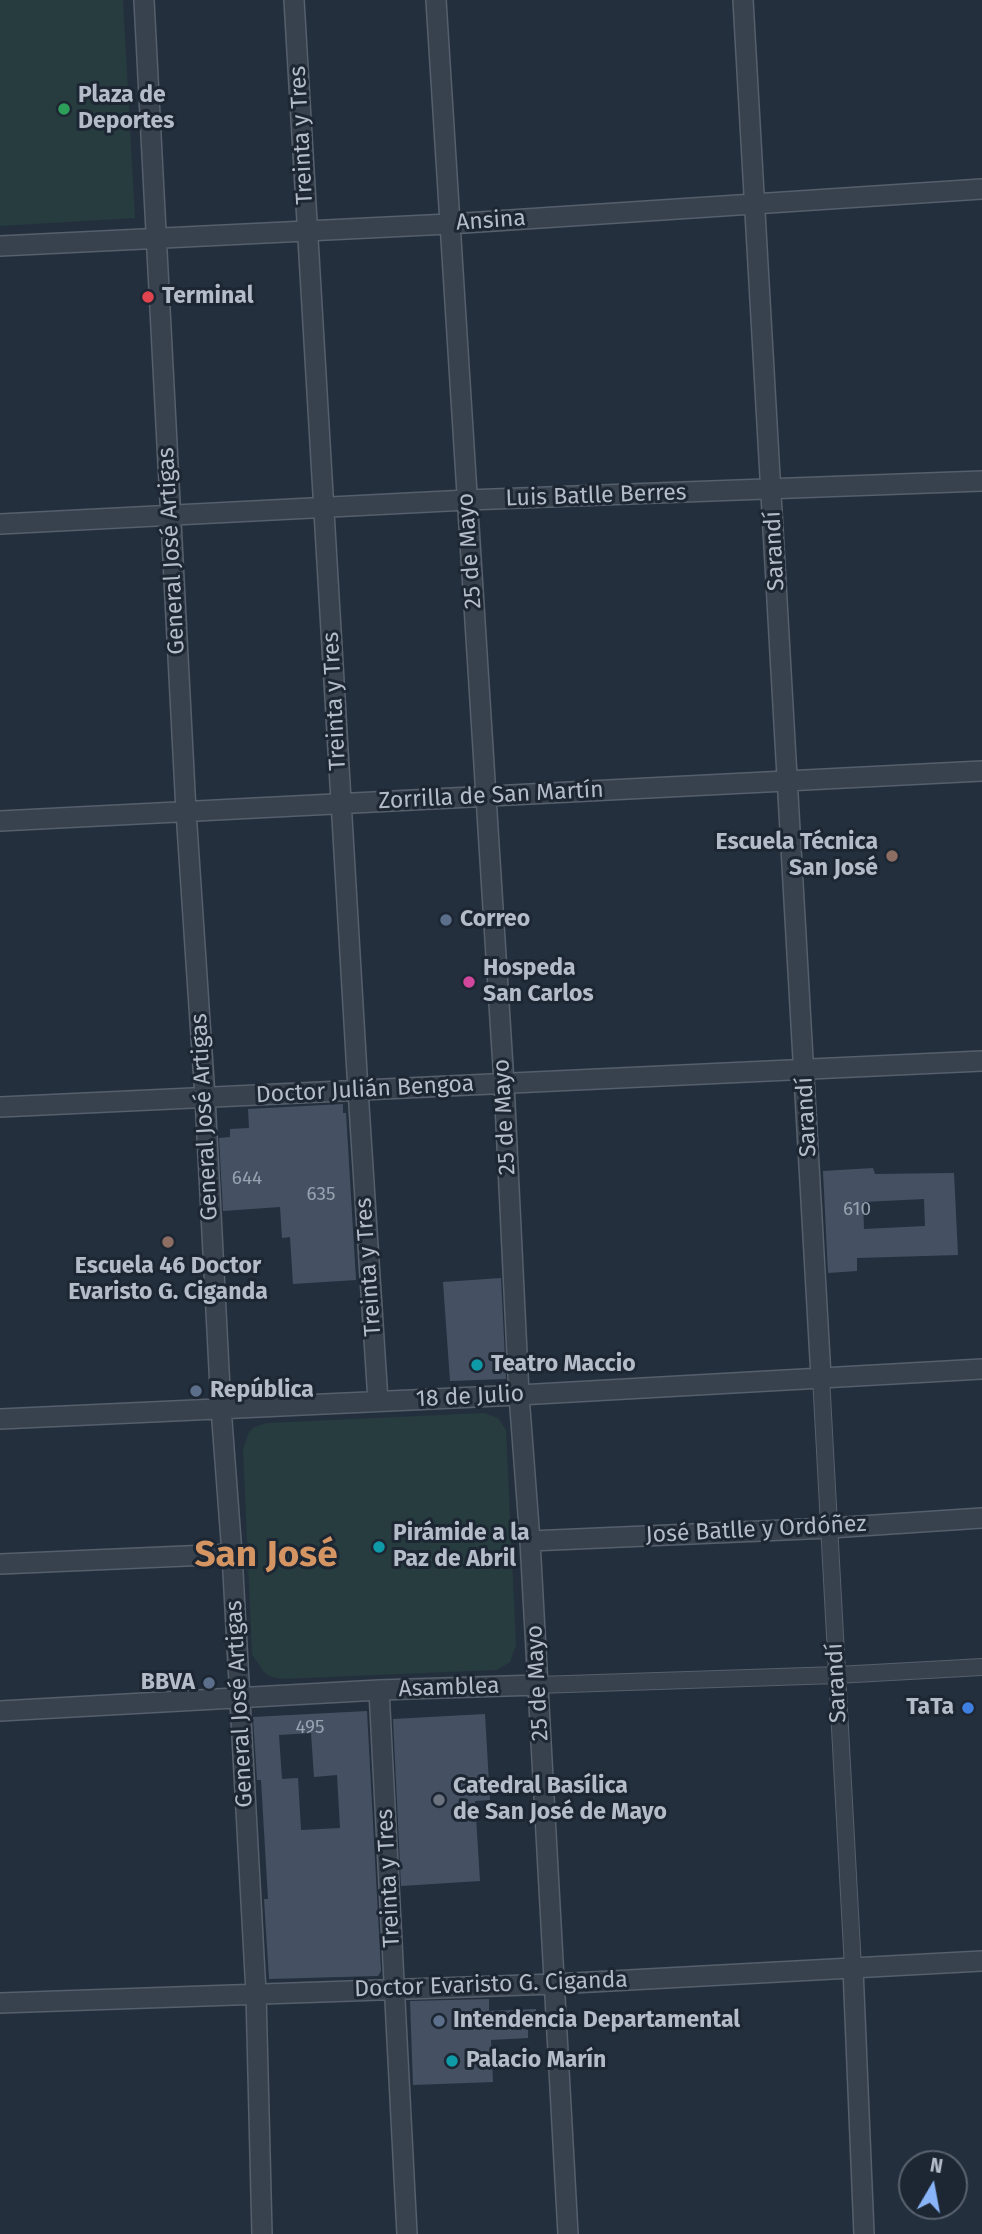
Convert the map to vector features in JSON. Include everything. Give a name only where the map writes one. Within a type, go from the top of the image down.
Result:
[{"type":"street","name":"General José Artigas","points":[[145,0],[186,811],[256,1993],[262,2234]]},
{"type":"street","name":"Treinta y Tres","points":[[294,0],[378,1401]]},
{"type":"street","name":"25 de Mayo","points":[[436,0],[504,1083],[519,1395],[530,1541],[568,2234]]},
{"type":"street","name":"Sarandí","points":[[743,0],[830,1528],[864,2234]]},
{"type":"street","name":"Ansina","points":[[0,246],[308,232],[982,189]]},
{"type":"street","name":"Luis Batlle Berres","points":[[0,524],[467,500],[982,481]]},
{"type":"street","name":"Zorrilla de San Martín","points":[[0,821],[982,771]]},
{"type":"street","name":"Doctor Julián Bengoa","points":[[0,1107],[982,1061]]},
{"type":"street","name":"18 de Julio","points":[[0,1419],[519,1395],[982,1369]]},
{"type":"street","name":"José Batlle y Ordóñez","points":[[530,1541],[830,1528],[982,1518]]},
{"type":"street","points":[[0,1564],[232,1553]]},
{"type":"street","name":"Asamblea","points":[[0,1711],[379,1690],[837,1675],[982,1667]]},
{"type":"street","name":"Treinta y Tres","points":[[379,1690],[407,2234]]},
{"type":"street","name":"Doctor Evaristo G. Ciganda","points":[[0,2003],[555,1984],[982,1961]]},
{"type":"green space","name":"Plaza de Deportes","points":[[0,0],[123,0],[135,218],[0,226]]},
{"type":"green space","points":[[484,1413],[498,1418],[506,1430],[516,1645],[510,1662],[497,1670],[281,1679],[269,1676],[263,1671],[252,1654],[243,1449],[249,1432],[254,1427],[267,1423]]},
{"type":"building","points":[[343,1104],[343,1113],[346,1113],[356,1280],[293,1284],[290,1237],[282,1238],[280,1207],[223,1211],[219,1138],[230,1137],[230,1129],[249,1128],[248,1109]]},
{"type":"building","points":[[873,1168],[875,1174],[954,1173],[958,1255],[857,1258],[857,1271],[828,1273],[823,1171]],"holes":[[[924,1199],[925,1226],[864,1229],[863,1202]]]},
{"type":"building","points":[[501,1278],[506,1379],[450,1381],[443,1282]]},
{"type":"building","points":[[367,1711],[381,1971],[378,1976],[269,1979],[264,1899],[268,1899],[261,1780],[257,1780],[253,1717]],"holes":[[[311,1733],[314,1777],[337,1775],[340,1828],[301,1830],[298,1778],[282,1779],[279,1735]]]},
{"type":"building","name":"Catedral Basílica de San José de Mayo","points":[[485,1714],[490,1800],[475,1801],[480,1881],[401,1886],[393,1719]]},
{"type":"building","name":"Palacio Marín","points":[[489,1999],[489,2011],[536,2009],[536,2026],[528,2027],[528,2038],[491,2040],[493,2082],[413,2085],[410,2001]]},
{"type":"place","name":"Plaza de Deportes","points":[[64,109]]},
{"type":"place","name":"Terminal","points":[[148,297]]},
{"type":"place","name":"Escuela Técnica San José","points":[[892,856]]},
{"type":"place","name":"Correo","points":[[446,920]]},
{"type":"place","name":"Hospeda San Carlos","points":[[469,982]]},
{"type":"place","name":"Escuela 46 Doctor Evaristo G. Ciganda","points":[[168,1242]]},
{"type":"place","name":"Teatro Maccio","points":[[477,1365]]},
{"type":"place","name":"República","points":[[196,1391]]},
{"type":"place","name":"Pirámide a la Paz de Abril","points":[[379,1547]]},
{"type":"place","name":"BBVA","points":[[209,1683]]},
{"type":"place","name":"TaTa","points":[[968,1708]]},
{"type":"place","name":"Catedral Basílica de San José de Mayo","points":[[439,1800]]},
{"type":"place","name":"Intendencia Departamental","points":[[439,2021]]},
{"type":"place","name":"Palacio Marín","points":[[452,2061]]},
{"type":"district","name":"San José","points":[[266,1556]]}]
